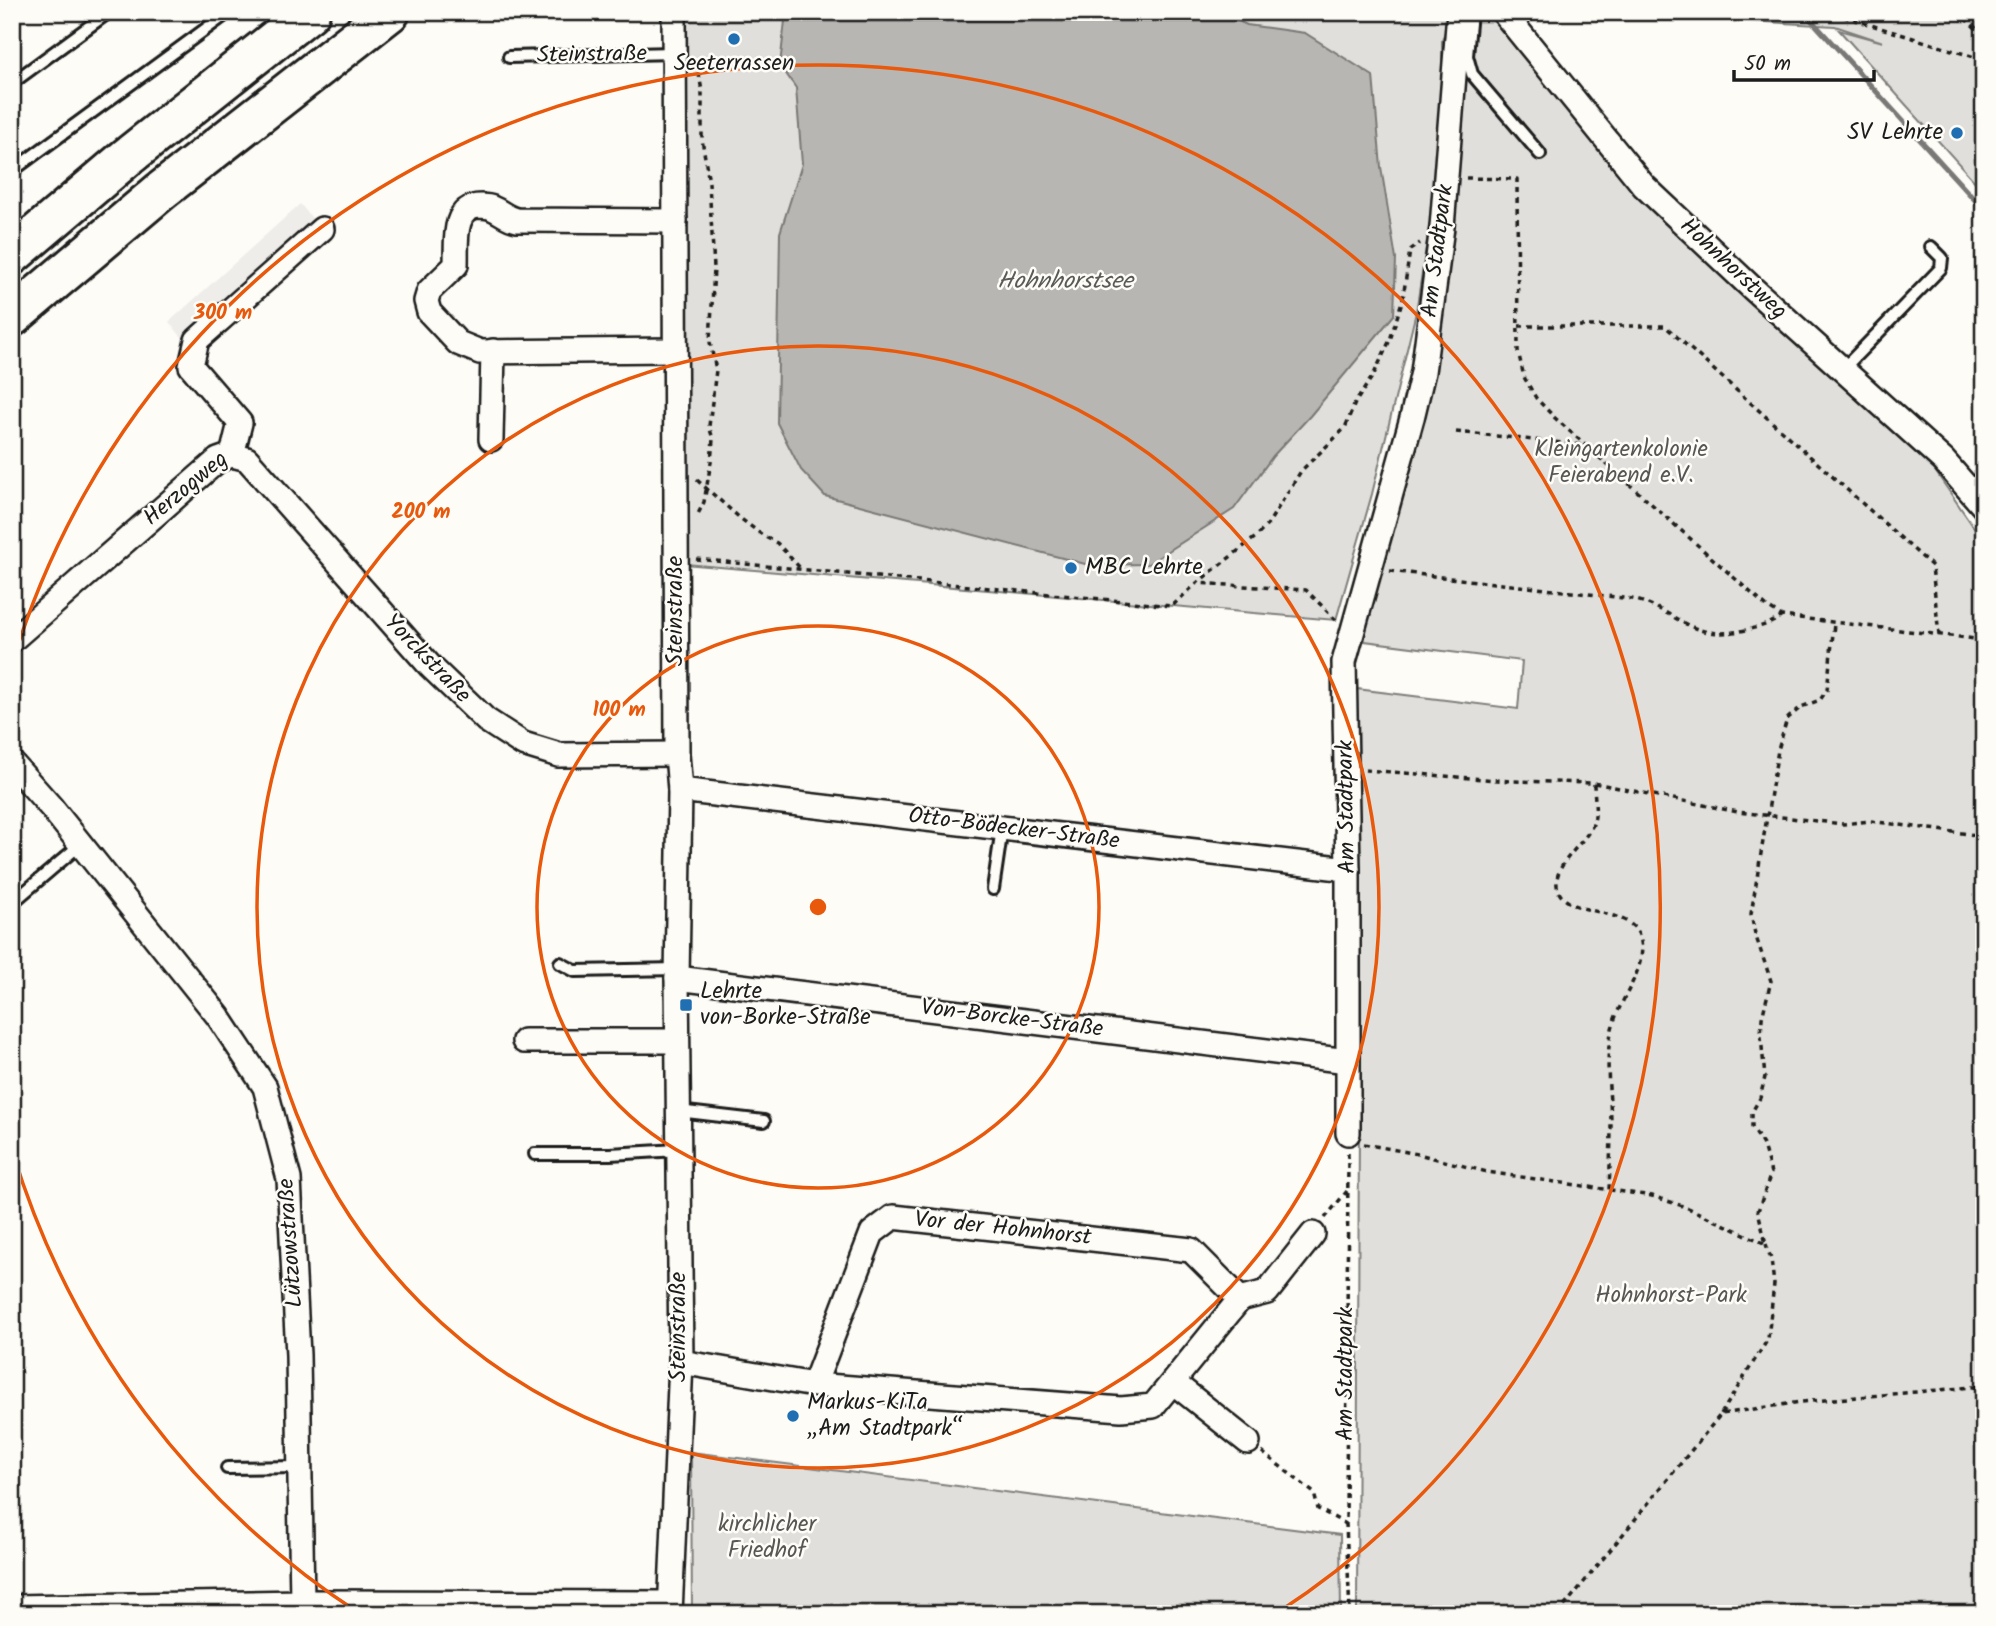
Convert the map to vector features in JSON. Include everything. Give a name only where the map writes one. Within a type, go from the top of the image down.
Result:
[{"type":"highway","points":[[12,255],[127,158],[310,12]]},
{"type":"highway","points":[[12,317],[161,191],[390,12]]},
{"type":"street","name":"Steinstraße","points":[[669,1608],[681,1362],[677,1041],[680,790],[677,754],[674,349],[675,221],[685,57],[674,12]]},
{"type":"street","name":"Am Stadtpark","points":[[1348,1138],[1348,869],[1344,662],[1423,372],[1447,177],[1459,12]]},
{"type":"street","name":"Hohnhorstweg","points":[[1503,12],[1644,186],[1751,288],[1944,461],[1984,507]]},
{"type":"street","points":[[674,349],[480,352],[458,343],[429,312],[426,301],[429,291],[456,265],[458,222],[464,212],[474,206],[491,207],[508,219],[517,220],[675,221]]},
{"type":"street","name":"Herzogweg","points":[[12,640],[218,460],[232,455],[240,423],[191,366],[198,340],[322,229]]},
{"type":"street","points":[[491,439],[493,351]]},
{"type":"street","name":"Yorckstraße","points":[[232,455],[247,459],[430,666],[486,720],[523,744],[559,755],[677,754]]},
{"type":"street","name":"Lützowstraße","points":[[12,763],[81,844],[219,1016],[265,1087],[289,1179],[298,1355],[302,1602]]},
{"type":"street","name":"Otto-Bödecker-Straße","points":[[680,790],[1348,869]]},
{"type":"street","name":"Von-Borcke-Straße","points":[[677,973],[1348,1061]]},
{"type":"street","points":[[524,1041],[677,1041]]},
{"type":"street","name":"Vor der Hohnhorst","points":[[814,1385],[872,1233],[893,1217],[1191,1250],[1240,1299]]},
{"type":"street","points":[[681,1362],[814,1385],[1121,1409],[1153,1406],[1240,1299],[1267,1292],[1313,1234]]},
{"type":"street","points":[[1174,1383],[1248,1442]]},
{"type":"street","points":[[12,1607],[302,1602],[669,1608]]},
{"type":"lane","points":[[12,83],[108,12]]},
{"type":"lane","points":[[12,172],[229,12]]},
{"type":"lane","points":[[1471,12],[1467,56],[1472,75],[1540,154]]},
{"type":"lane","name":"Steinstraße","points":[[509,57],[685,57]]},
{"type":"lane","points":[[1843,369],[1941,268],[1942,258],[1931,247]]},
{"type":"lane","points":[[993,889],[1002,828]]},
{"type":"lane","points":[[12,902],[81,844]]},
{"type":"lane","points":[[560,963],[575,971],[677,973]]},
{"type":"lane","points":[[678,1111],[764,1121]]},
{"type":"lane","points":[[535,1154],[678,1150]]},
{"type":"lane","points":[[227,1468],[300,1467]]},
{"type":"path","points":[[1761,12],[1841,14],[1984,60]]},
{"type":"path","points":[[1957,12],[1984,35]]},
{"type":"path","points":[[676,530],[695,521],[704,502],[713,439],[709,426],[716,370],[710,342],[714,268],[709,183],[702,139],[702,91],[685,57]]},
{"type":"path","points":[[1447,177],[1517,179],[1518,351],[1524,377],[1536,398],[1767,607],[1782,616],[1834,624],[1984,640]]},
{"type":"path","points":[[676,557],[1172,606],[1257,536],[1268,524],[1301,471],[1345,428],[1355,403],[1374,374],[1390,340],[1402,298],[1410,250],[1442,227]]},
{"type":"path","points":[[1519,326],[1665,326],[1933,566],[1939,636]]},
{"type":"path","points":[[1456,432],[1585,445]]},
{"type":"path","points":[[675,472],[697,480],[765,537],[777,543],[802,570]]},
{"type":"path","points":[[1371,569],[1632,599],[1646,602],[1672,618],[1707,632],[1736,632],[1766,625],[1782,616]]},
{"type":"path","points":[[1197,583],[1306,590],[1340,625],[1350,643]]},
{"type":"path","points":[[1558,1614],[1721,1414],[1768,1339],[1774,1284],[1771,1259],[1758,1212],[1771,1173],[1763,1145],[1752,1127],[1752,1112],[1760,1098],[1765,1077],[1762,1018],[1771,981],[1751,914],[1778,750],[1787,719],[1801,707],[1820,700],[1827,690],[1834,624]]},
{"type":"path","points":[[1346,768],[1511,781],[1594,783],[1767,816],[1843,824],[1870,821],[1984,836]]},
{"type":"path","points":[[1594,783],[1594,821],[1561,868],[1556,884],[1561,896],[1574,905],[1620,918],[1634,926],[1643,948],[1640,961],[1613,1022],[1607,1051],[1611,1119],[1609,1190]]},
{"type":"path","points":[[1348,1138],[1487,1172],[1652,1196],[1686,1207],[1766,1244]]},
{"type":"path","name":"Am Stadtpark","points":[[1348,1138],[1346,1524],[1350,1614]]},
{"type":"path","points":[[1313,1234],[1348,1190]]},
{"type":"path","points":[[1721,1414],[1801,1402],[1984,1386]]},
{"type":"path","points":[[1248,1442],[1314,1493],[1318,1509],[1346,1524]]},
{"type":"shaded area","points":[[300,204],[318,225],[187,343],[169,322]]},
{"type":"green space","name":"Hohnhorstsee","points":[[687,12],[1451,12],[1442,41],[1443,137],[1416,312],[1372,494],[1336,620],[685,564]]},
{"type":"green space","name":"Hohnhorst-Park","points":[[1496,12],[1675,229],[1931,465],[1984,542],[1984,1614],[1357,1614],[1360,870],[1340,756],[1340,687],[1518,709],[1522,661],[1365,641],[1365,610],[1421,403],[1463,17]]},
{"type":"green space","points":[[1591,12],[1984,12],[1984,192],[1839,30],[1883,42],[1835,26]]},
{"type":"green space","name":"kirchlicher Friedhof","points":[[691,1452],[1340,1535],[1341,1614],[692,1614]]},
{"type":"water","name":"Hohnhorstsee","points":[[786,12],[1218,12],[1247,25],[1305,33],[1373,76],[1381,167],[1396,259],[1394,315],[1273,456],[1234,509],[1148,564],[1089,565],[825,496],[801,470],[777,423],[780,233],[802,164],[796,88],[780,65]]},
{"type":"waterway","points":[[1804,12],[1984,210]]},
{"type":"place","name":"Seeterrassen","points":[[734,39]]},
{"type":"place","name":"SV Lehrte","points":[[1957,133]]},
{"type":"place","name":"MBC Lehrte","points":[[1071,568]]},
{"type":"place","name":"Lehrte von-Borke-Straße","points":[[686,1005]]},
{"type":"place","name":"Markus-KiTa „Am Stadtpark“","points":[[793,1416]]},
{"type":"park label","name":"Kleingartenkolonie Feierabend e.V.","points":[[1621,463]]}]
